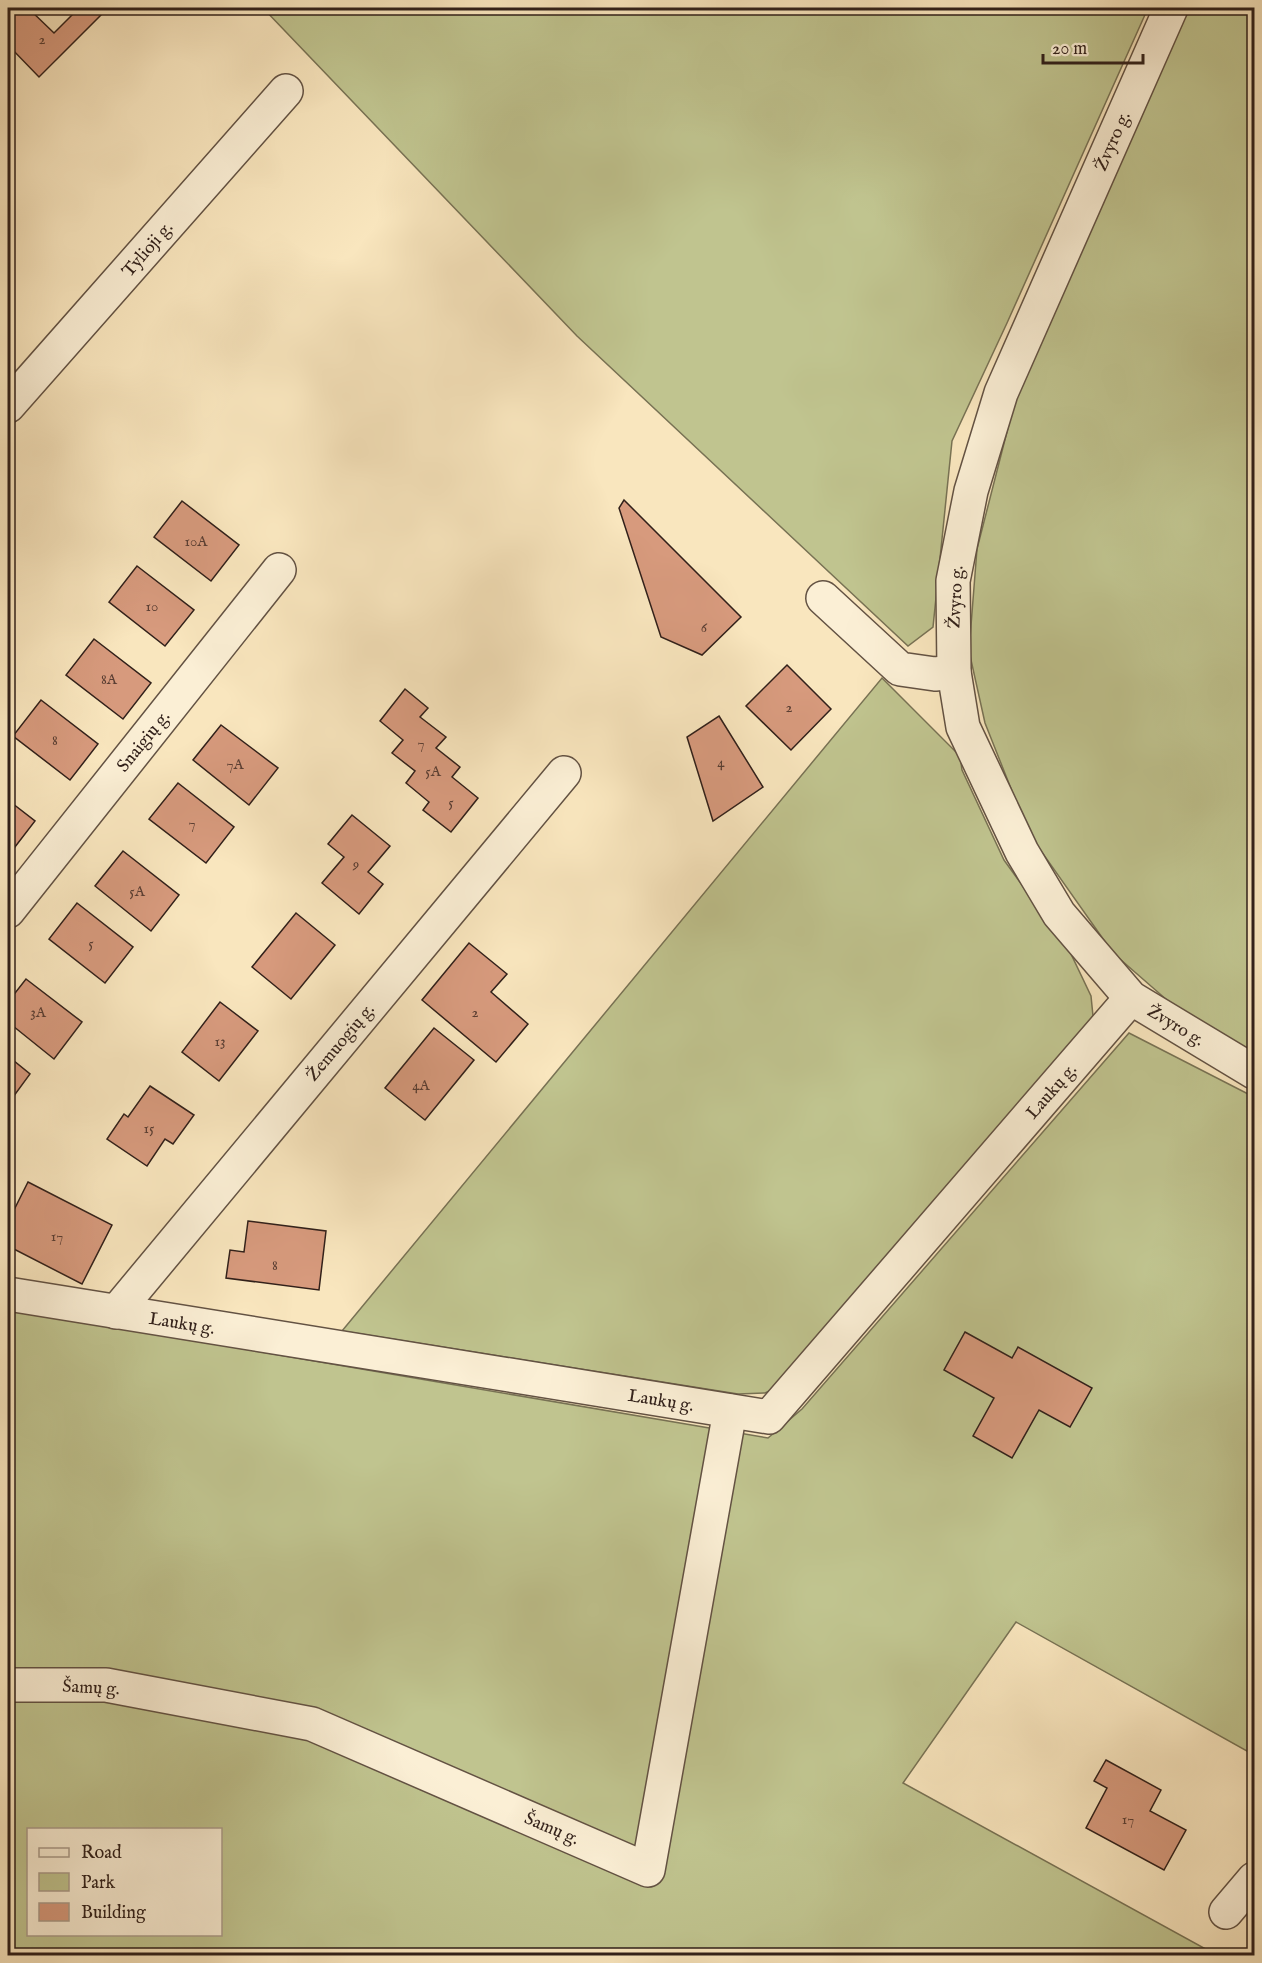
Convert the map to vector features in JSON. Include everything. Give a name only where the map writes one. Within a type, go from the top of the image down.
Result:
[{"type":"street","name":"Žvyro g.","points":[[1171,8],[1001,393],[971,491],[953,581],[954,672],[963,727],[1022,852],[1059,914],[1131,998],[1254,1072]]},
{"type":"street","name":"Tylioji g.","points":[[8,406],[286,91]]},
{"type":"street","name":"Snaigių g.","points":[[8,911],[279,570]]},
{"type":"street","points":[[823,598],[900,669],[935,674],[954,672]]},
{"type":"street","name":"Žemuogių g.","points":[[116,1312],[564,772]]},
{"type":"street","name":"Laukų g.","points":[[8,1294],[769,1417],[1131,998]]},
{"type":"street","name":"Šamų g.","points":[[8,1685],[106,1685],[312,1724],[648,1869],[730,1411]]},
{"type":"street","points":[[1226,1912],[1254,1879]]},
{"type":"green space","points":[[263,8],[1148,8],[952,441],[933,627],[908,646],[577,336]]},
{"type":"green space","points":[[1181,8],[1254,8],[1254,1058],[1183,1014],[1113,953],[1029,834],[985,723],[969,651],[977,549],[1020,381]]},
{"type":"green space","points":[[882,678],[960,756],[962,770],[1004,860],[1070,952],[1091,996],[1093,1016],[1082,1038],[791,1381],[765,1393],[738,1394],[342,1331]]},
{"type":"green space","points":[[1129,1033],[1254,1097],[1254,1755],[1016,1622],[903,1783],[1213,1953],[1211,1956],[8,1955],[8,1309],[768,1438],[802,1409]]},
{"type":"building","points":[[16,8],[28,8],[54,33],[76,11],[73,8],[108,8],[39,77],[8,45],[8,16]]},
{"type":"building","points":[[624,500],[741,617],[702,655],[661,637],[619,508]]},
{"type":"building","points":[[182,501],[239,545],[211,581],[154,537]]},
{"type":"building","points":[[137,566],[194,610],[165,646],[109,602]]},
{"type":"building","points":[[94,639],[151,683],[123,719],[66,675]]},
{"type":"building","points":[[787,665],[831,709],[791,750],[746,706]]},
{"type":"building","points":[[405,689],[428,708],[420,717],[446,737],[436,748],[460,767],[452,777],[478,798],[451,832],[423,810],[429,802],[406,783],[415,771],[392,753],[403,740],[380,721]]},
{"type":"building","points":[[41,700],[98,744],[70,780],[13,736]]},
{"type":"building","points":[[719,716],[763,787],[713,821],[687,737]]},
{"type":"building","points":[[221,725],[278,768],[249,805],[193,760]]},
{"type":"building","points":[[178,783],[234,827],[206,863],[149,819]]},
{"type":"building","points":[[8,800],[35,821],[8,856]]},
{"type":"building","points":[[352,815],[390,846],[368,872],[383,884],[359,914],[322,883],[344,857],[328,844]]},
{"type":"building","points":[[123,851],[179,895],[151,931],[95,886]]},
{"type":"building","points":[[77,903],[133,947],[105,983],[49,939]]},
{"type":"building","points":[[296,913],[335,945],[291,999],[252,967]]},
{"type":"building","points":[[469,943],[507,974],[491,992],[528,1024],[496,1062],[422,1000]]},
{"type":"building","points":[[26,979],[82,1022],[54,1059],[8,1022],[8,1002]]},
{"type":"building","points":[[220,1002],[258,1031],[219,1081],[182,1052]]},
{"type":"building","points":[[434,1028],[474,1060],[425,1120],[385,1088]]},
{"type":"building","points":[[8,1056],[30,1074],[8,1104]]},
{"type":"building","points":[[150,1086],[194,1115],[173,1144],[165,1139],[147,1166],[107,1139],[124,1114],[128,1117]]},
{"type":"building","points":[[28,1182],[112,1225],[82,1284],[8,1246],[8,1222]]},
{"type":"building","points":[[248,1221],[326,1231],[319,1290],[226,1278],[230,1250],[244,1252]]},
{"type":"building","points":[[965,1332],[1012,1358],[1018,1347],[1092,1388],[1070,1427],[1039,1410],[1012,1458],[973,1436],[994,1398],[944,1370]]},
{"type":"building","points":[[1106,1760],[1161,1790],[1150,1811],[1186,1830],[1164,1870],[1086,1828],[1107,1788],[1094,1781]]}]
